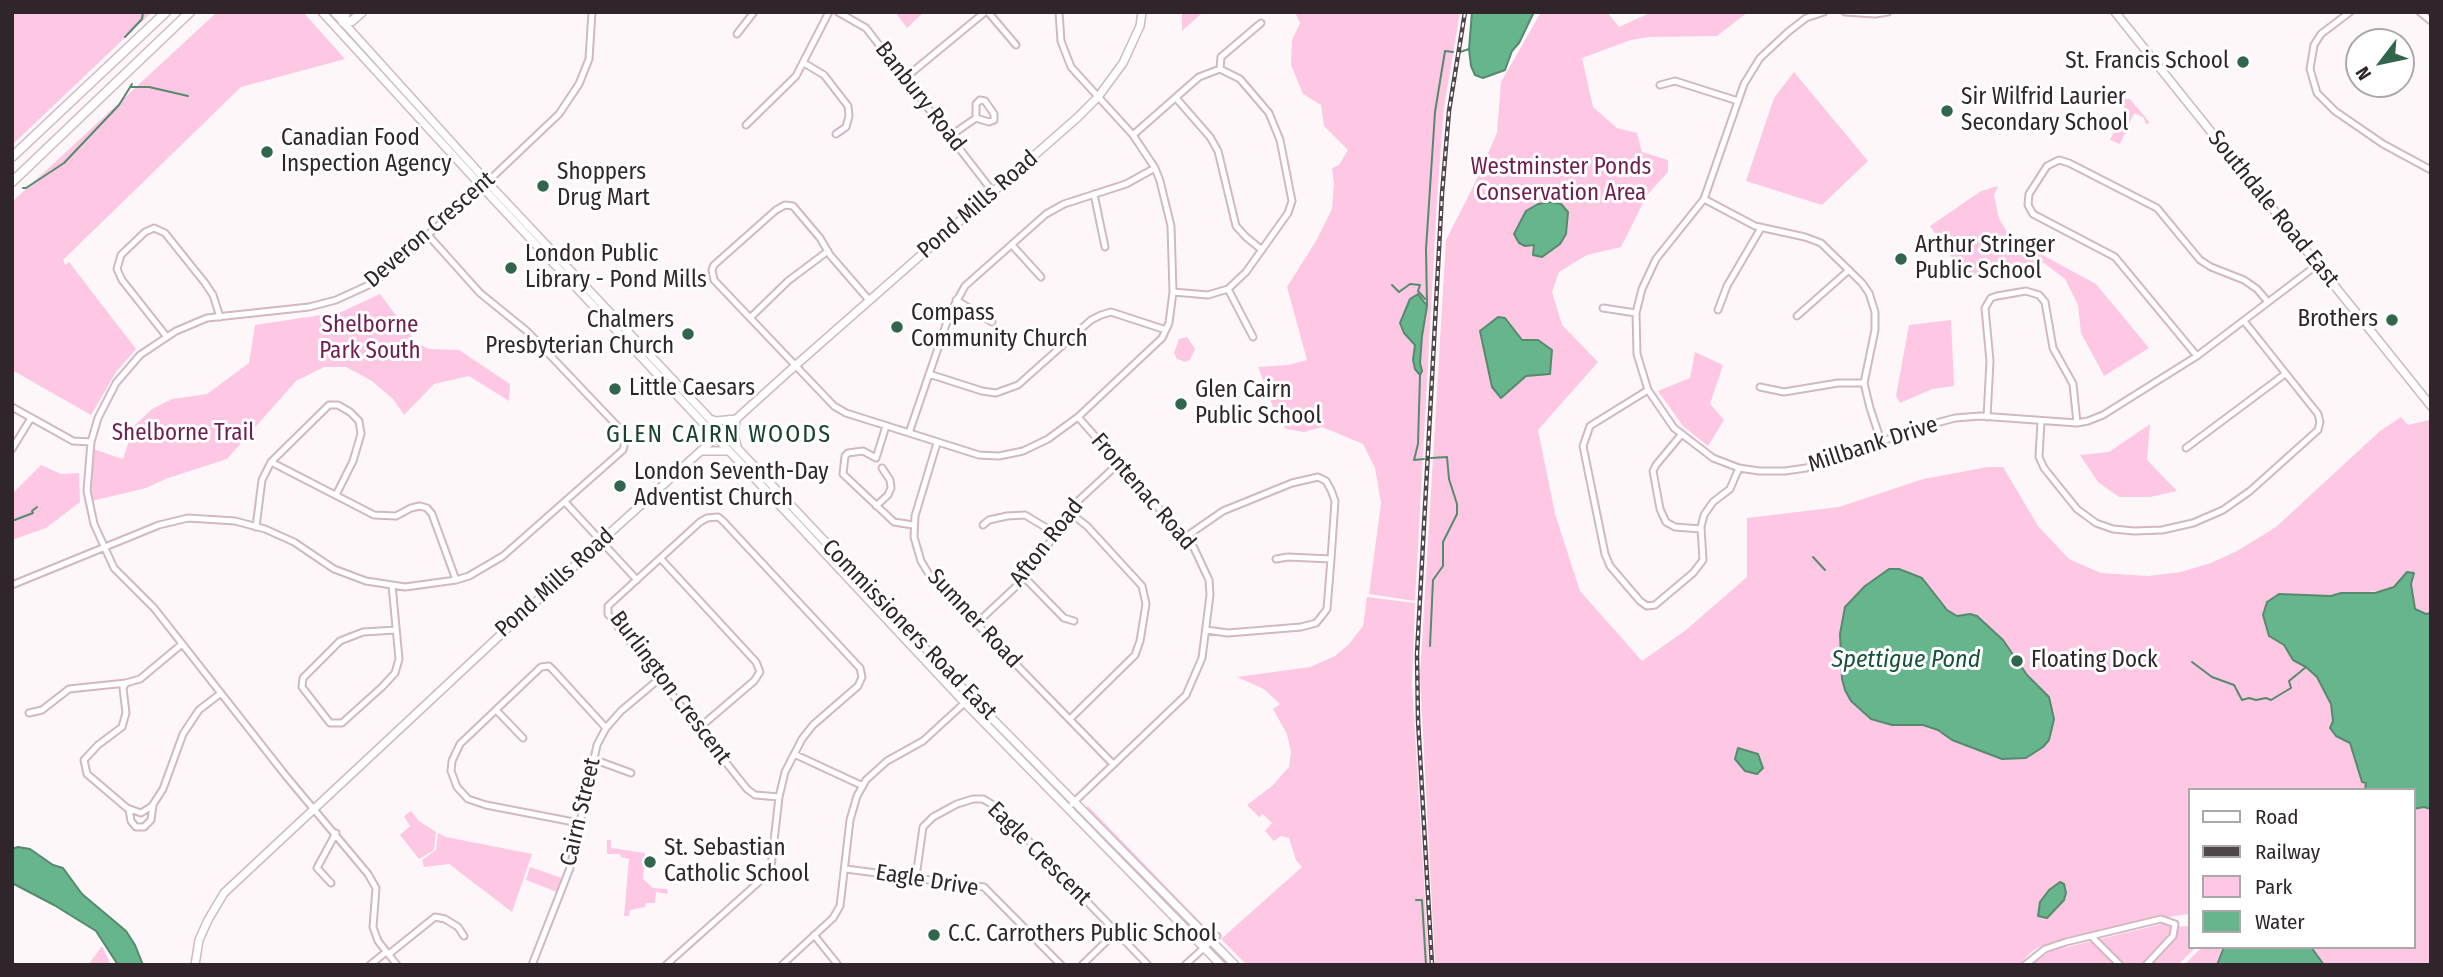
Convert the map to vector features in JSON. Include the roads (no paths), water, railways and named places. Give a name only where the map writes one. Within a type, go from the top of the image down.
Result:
[{"type":"highway","points":[[12,157],[166,12]]},
{"type":"highway","points":[[12,182],[190,12]]},
{"type":"highway","points":[[339,25],[346,12]]},
{"type":"highway","points":[[339,25],[352,21],[362,12]]},
{"type":"main road","name":"Commissioners Road East","points":[[322,12],[339,25],[699,418],[738,449],[1221,965]]},
{"type":"main road","name":"Commissioners Road East","points":[[334,12],[339,25]]},
{"type":"main road","name":"Pond Mills Road","points":[[195,965],[199,940],[224,893],[601,541],[1098,97],[1123,62],[1140,26],[1142,12]]},
{"type":"main road","name":"Southdale Road East","points":[[2115,12],[2430,403]]},
{"type":"main road","name":"Commissioners Road East","points":[[485,184],[710,418],[729,451],[965,703],[1214,939],[1235,965]]},
{"type":"main road","points":[[699,418],[705,431],[700,452],[729,451]]},
{"type":"main road","points":[[710,418],[716,421],[736,419],[734,435],[738,449]]},
{"type":"street","name":"Deveron Crescent","points":[[397,965],[377,941],[373,927],[376,888],[368,874],[154,608],[114,568],[94,524],[87,491],[91,442],[98,418],[116,383],[141,355],[166,337],[206,318],[309,307],[360,291],[373,283],[559,114],[570,100],[589,59],[592,12]]},
{"type":"street","points":[[737,34],[754,12]]},
{"type":"street","points":[[746,125],[788,85],[804,63],[829,12]]},
{"type":"street","name":"Banbury Road","points":[[838,12],[866,28],[993,192]]},
{"type":"street","points":[[905,78],[986,12],[1016,45]]},
{"type":"street","points":[[869,300],[793,206],[785,205],[776,210],[712,270],[714,280],[834,407],[937,443],[979,454],[999,456],[1035,447],[1048,439],[1078,417],[1162,338],[1172,307],[1171,226],[1155,168],[1132,135],[1071,67],[1061,41],[1059,12]]},
{"type":"street","name":"Millbank Drive","points":[[1824,12],[1806,18],[1760,58],[1744,84],[1704,199],[1656,259],[1642,289],[1636,313],[1637,354],[1648,390],[1681,435],[1713,458],[1739,468],[1759,471],[1806,468],[1955,418],[2077,422],[2103,415],[2197,356],[2317,265]]},
{"type":"street","points":[[1845,12],[1888,12]]},
{"type":"street","points":[[2350,12],[2330,26],[2314,45],[2310,69],[2317,93],[2335,111],[2372,137],[2396,153],[2431,170]]},
{"type":"street","points":[[2420,12],[2431,21]]},
{"type":"street","points":[[1220,69],[1221,57],[1261,23]]},
{"type":"street","points":[[804,63],[824,75],[848,106],[846,127],[836,134]]},
{"type":"street","points":[[1132,135],[1199,77],[1220,69],[1240,79],[1269,113],[1280,140],[1291,207],[1262,250],[1246,272],[1228,289],[1208,295],[1173,292]]},
{"type":"street","points":[[1660,85],[1675,81],[1738,101]]},
{"type":"street","points":[[1176,98],[1210,137],[1218,151],[1236,226],[1262,250]]},
{"type":"street","points":[[950,136],[976,118]]},
{"type":"street","points":[[2197,356],[2115,257],[2033,214],[2028,205],[2029,194],[2047,166],[2059,160],[2069,163],[2147,202],[2164,215],[2200,260],[2244,280],[2257,289],[2268,302]]},
{"type":"street","points":[[909,433],[956,300],[965,286],[1046,214],[1064,204],[1126,184],[1155,168]]},
{"type":"street","points":[[1094,194],[1105,247]]},
{"type":"street","points":[[1704,199],[1761,228],[1821,243],[1869,293],[1875,312],[1875,330],[1864,383],[1881,441]]},
{"type":"street","points":[[1718,310],[1727,286],[1761,228]]},
{"type":"street","points":[[166,337],[117,269],[121,255],[145,232],[154,229],[164,233],[205,283],[213,295],[220,317]]},
{"type":"street","points":[[12,585],[159,525],[188,518],[223,519],[256,527],[294,542],[334,569],[366,581],[405,587],[469,576],[503,556],[623,450],[625,442],[622,431],[528,332],[469,282],[428,235]]},
{"type":"street","points":[[1012,245],[1041,277]]},
{"type":"street","points":[[750,318],[788,281],[828,251]]},
{"type":"street","points":[[1797,316],[1849,270]]},
{"type":"street","points":[[1228,289],[1253,337]]},
{"type":"street","points":[[1987,417],[1990,361],[1985,308],[1997,296],[2026,291],[2039,295],[2045,302],[2053,348],[2073,384],[2077,422]]},
{"type":"street","points":[[956,300],[992,322]]},
{"type":"street","points":[[1603,308],[1636,313]]},
{"type":"street","points":[[929,373],[996,393],[1018,385],[1101,314],[1111,312],[1166,330]]},
{"type":"street","points":[[2041,421],[2039,457],[2085,517],[2096,523],[2113,529],[2162,530],[2193,523],[2234,503],[2318,430],[2320,422],[2318,414],[2244,321]]},
{"type":"street","points":[[2186,447],[2286,374]]},
{"type":"street","points":[[1760,387],[1784,392],[1838,383],[1864,383]]},
{"type":"street","points":[[1648,390],[1602,416],[1590,426],[1583,446],[1610,566],[1647,606],[1655,605],[1693,573],[1703,560],[1701,528],[1704,515],[1713,502],[1730,489],[1739,468]]},
{"type":"street","points":[[256,527],[262,480],[271,462],[330,405],[338,405],[350,412],[359,421],[361,433],[353,461],[336,495]]},
{"type":"street","points":[[12,407],[73,441],[91,442]]},
{"type":"street","name":"Frontenac Road","points":[[1072,804],[1185,695],[1202,658],[1210,595],[1209,580],[1198,556],[1078,417]]},
{"type":"street","points":[[12,449],[32,418]]},
{"type":"street","points":[[886,426],[876,458],[863,451],[848,453],[845,456],[843,474],[894,522],[913,525],[937,443]]},
{"type":"street","points":[[1681,435],[1653,471],[1660,509],[1666,522],[1675,527],[1701,528]]},
{"type":"street","points":[[271,462],[374,515],[396,516],[411,508],[427,508],[432,514],[456,580]]},
{"type":"street","name":"Afton Road","points":[[977,623],[1025,578],[1079,500],[1118,464]]},
{"type":"street","points":[[876,506],[888,495],[891,488],[890,480],[882,468]]},
{"type":"street","points":[[1184,538],[1206,521],[1241,502],[1307,478],[1318,477],[1326,481],[1335,501],[1327,609],[1315,623],[1249,632],[1206,630]]},
{"type":"street","points":[[565,502],[637,580]]},
{"type":"street","points":[[1070,513],[1095,533],[1142,586],[1146,604],[1135,655],[1070,719]]},
{"type":"street","points":[[983,525],[989,520],[1025,515],[1055,533]]},
{"type":"street","name":"Burlington Crescent","points":[[779,797],[755,795],[747,789],[608,614],[608,606],[707,518],[718,517],[860,668],[862,677],[858,686],[813,725],[794,754]]},
{"type":"street","name":"Sumner Road","points":[[913,525],[917,550],[930,576],[1113,764]]},
{"type":"street","points":[[661,559],[756,662],[760,671],[754,681],[699,728]]},
{"type":"street","points":[[1276,559],[1331,559]]},
{"type":"street","points":[[1025,578],[1064,618],[1074,621]]},
{"type":"street","points":[[392,585],[396,630],[398,659],[395,673],[342,723],[330,723],[302,687],[303,678],[340,641],[363,632],[396,630]]},
{"type":"street","points":[[29,713],[42,710],[69,689],[127,683],[139,679],[182,643]]},
{"type":"street","points":[[579,823],[468,799],[457,787],[451,771],[452,761],[460,744],[541,667],[549,666],[606,728]]},
{"type":"street","name":"Cairn Street","points":[[532,965],[570,867],[593,759],[606,728],[659,678]]},
{"type":"street","points":[[127,683],[123,688],[125,713],[121,727],[84,760],[87,774],[129,809],[141,813],[153,804],[163,789],[183,734],[199,710],[221,693]]},
{"type":"street","points":[[782,965],[833,918],[840,906],[850,820],[863,786],[887,761],[923,741],[971,696]]},
{"type":"street","points":[[496,710],[523,738]]},
{"type":"street","points":[[666,965],[761,880],[771,867],[779,797],[785,772],[794,754],[863,786]]},
{"type":"street","points":[[593,759],[631,773]]},
{"type":"street","name":"Eagle Crescent","points":[[916,877],[923,827],[933,817],[957,804],[983,799],[995,806],[1148,965]]},
{"type":"street","points":[[129,809],[131,821],[136,827],[144,827],[151,820],[153,804]]},
{"type":"street","points":[[331,883],[317,868],[336,833]]},
{"type":"street","name":"Eagle Drive","points":[[846,869],[984,887],[1061,965]]},
{"type":"street","points":[[370,965],[435,917],[445,919],[464,936]]},
{"type":"street","points":[[2025,965],[2045,949],[2161,919],[2175,924],[2174,936],[2147,965]]},
{"type":"street","points":[[1082,965],[1116,932]]},
{"type":"street","points":[[814,935],[838,965]]},
{"type":"street","points":[[2092,937],[2120,965]]},
{"type":"street","points":[[1185,965],[1214,939]]},
{"type":"water","points":[[1472,12],[1534,12],[1519,43],[1512,51],[1505,70],[1483,78],[1475,75],[1471,66],[1469,49]]},
{"type":"water","points":[[1538,204],[1561,204],[1568,212],[1566,234],[1560,244],[1542,257],[1533,255],[1534,245],[1525,246],[1519,243],[1514,234],[1526,211]]},
{"type":"water","points":[[1418,294],[1427,306],[1420,375],[1413,360],[1415,345],[1404,333],[1400,323],[1410,299]]},
{"type":"water","points":[[1498,317],[1505,318],[1522,340],[1538,340],[1552,350],[1550,374],[1526,376],[1501,398],[1492,387],[1480,331]]},
{"type":"water","name":"Spettigue Pond","points":[[1889,569],[1899,569],[1922,578],[1947,610],[1957,616],[1977,616],[2003,640],[2027,675],[2049,697],[2054,719],[2049,740],[2043,747],[2026,758],[2002,759],[1952,740],[1938,730],[1923,725],[1892,725],[1871,719],[1851,701],[1842,679],[1840,634],[1845,607],[1865,586]]},
{"type":"water","points":[[2407,572],[2414,573],[2411,584],[2415,609],[2426,614],[2431,613],[2431,809],[2415,809],[2415,788],[2365,788],[2366,783],[2362,782],[2350,743],[2336,736],[2330,728],[2333,721],[2331,704],[2317,677],[2293,660],[2284,645],[2269,636],[2263,615],[2267,602],[2279,594],[2331,596],[2341,593],[2375,593],[2394,587]]},
{"type":"water","points":[[1738,748],[1758,754],[1763,768],[1757,774],[1745,771],[1735,759]]},
{"type":"water","points":[[12,849],[30,849],[53,865],[63,868],[82,894],[126,931],[143,965],[118,965],[96,931],[12,883]]},
{"type":"water","points":[[2060,882],[2064,884],[2066,893],[2064,900],[2047,918],[2038,916],[2040,902],[2049,890]]},
{"type":"water","points":[[2223,949],[2312,949],[2324,965],[2217,965]]},
{"type":"waterway","points":[[125,37],[142,19],[143,12]]},
{"type":"waterway","points":[[1460,52],[1469,49]]},
{"type":"waterway","points":[[1427,306],[1426,249],[1435,112],[1445,51],[1453,52]]},
{"type":"waterway","points":[[23,188],[64,163],[119,105],[132,84]]},
{"type":"waterway","points":[[131,87],[149,87],[188,96]]},
{"type":"waterway","points":[[1392,285],[1399,292],[1410,284],[1420,285],[1418,291],[1425,299]]},
{"type":"waterway","points":[[1420,375],[1418,444],[1414,460],[1424,459]]},
{"type":"waterway","points":[[1430,646],[1433,580],[1443,566],[1443,542],[1457,514],[1447,457],[1431,458]]},
{"type":"waterway","points":[[12,521],[33,513],[37,507]]},
{"type":"waterway","points":[[1813,557],[1825,570]]},
{"type":"waterway","points":[[2192,662],[2212,677],[2234,685],[2242,700],[2271,700],[2291,688],[2289,681],[2306,667]]},
{"type":"waterway","points":[[1416,900],[1422,900],[1426,965]]},
{"type":"railway","points":[[1432,965],[1418,720],[1417,654],[1442,194],[1449,111],[1465,12]]},
{"type":"place","name":"St. Francis School","points":[[2243,62]]},
{"type":"place","name":"Sir Wilfrid Laurier Secondary School","points":[[1947,111]]},
{"type":"place","name":"Canadian Food Inspection Agency","points":[[267,152]]},
{"type":"place","name":"Shoppers Drug Mart","points":[[543,186]]},
{"type":"place","name":"Arthur Stringer Public School","points":[[1901,259]]},
{"type":"place","name":"London Public Library - Pond Mills","points":[[511,268]]},
{"type":"place","name":"Brothers","points":[[2392,320]]},
{"type":"place","name":"Compass Community Church","points":[[897,327]]},
{"type":"place","name":"Chalmers Presbyterian Church","points":[[688,334]]},
{"type":"place","name":"Little Caesars","points":[[615,389]]},
{"type":"place","name":"Glen Cairn Public School","points":[[1181,404]]},
{"type":"place","name":"London Seventh-Day Adventist Church","points":[[620,486]]},
{"type":"place","name":"Floating Dock","points":[[2017,661]]},
{"type":"place","name":"St. Sebastian Catholic School","points":[[650,862]]},
{"type":"place","name":"C.C. Carrothers Public School","points":[[934,935]]},
{"type":"district","name":"GLEN CAIRN WOODS","points":[[719,435]]},
{"type":"park label","name":"Westminster Ponds Conservation Area","points":[[1561,181]]},
{"type":"park label","name":"Shelborne Park South","points":[[370,339]]},
{"type":"park label","name":"Shelborne Trail","points":[[183,434]]}]
